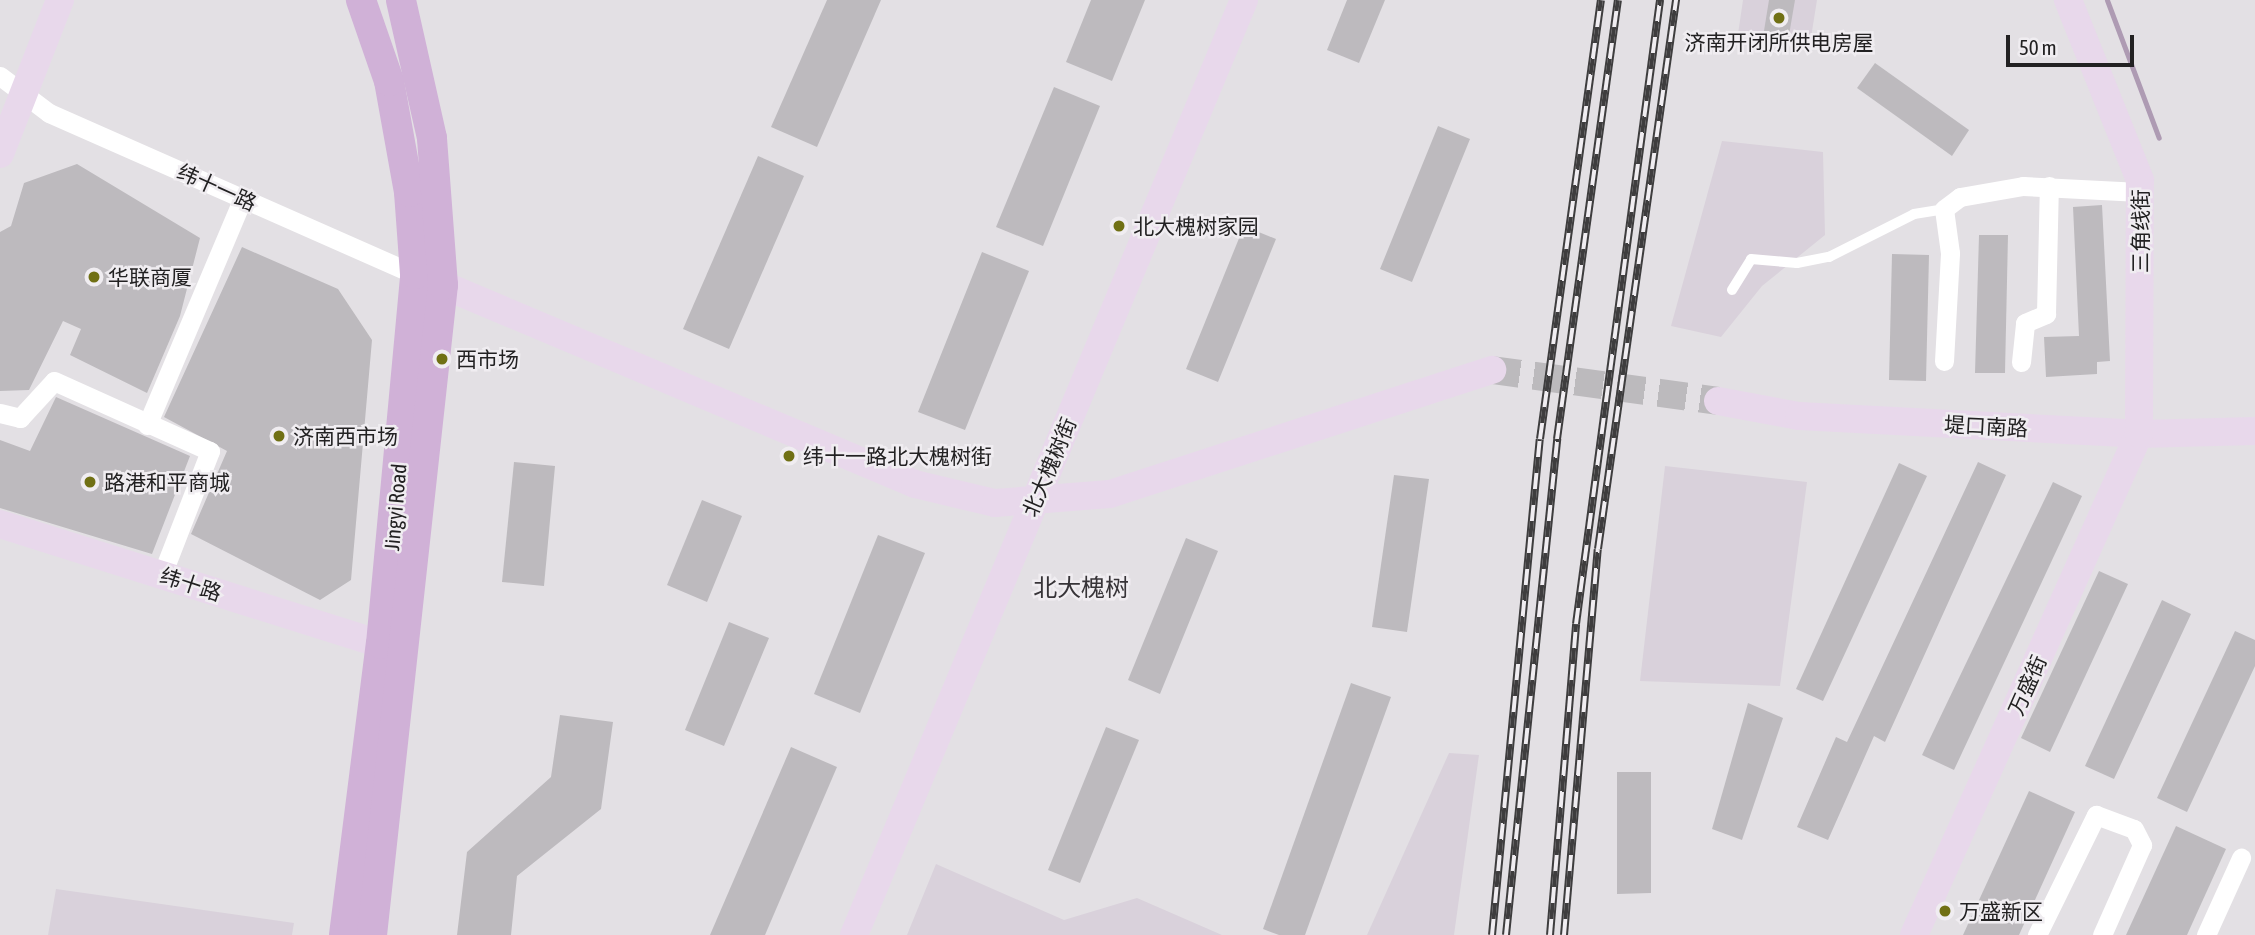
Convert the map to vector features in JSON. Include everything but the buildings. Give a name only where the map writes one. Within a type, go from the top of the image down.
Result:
[{"type":"main road","name":"Jingyi Road","points":[[344,935],[381,644],[415,274],[409,192],[389,81],[361,0]]},
{"type":"main road","name":"Jingyi Road","points":[[372,935],[443,285],[432,138],[401,0]]},
{"type":"street","points":[[0,119],[45,0]]},
{"type":"street","points":[[0,154],[12,82],[60,0]]},
{"type":"street","name":"北大槐树街","points":[[854,935],[1244,0]]},
{"type":"street","name":"三角线街","points":[[2068,0],[2140,192],[2139,434]]},
{"type":"street","name":"纬十一路","points":[[12,82],[49,113],[443,285]]},
{"type":"street","points":[[1944,361],[1950,253],[1944,209],[1960,197],[2049,186],[2140,192]]},
{"type":"street","points":[[2021,362],[2025,323],[2046,314],[2049,186]]},
{"type":"street","points":[[147,425],[243,198]]},
{"type":"street","points":[[443,285],[915,484],[995,503],[1035,502],[1110,494],[1492,370]]},
{"type":"street","points":[[0,412],[20,418],[54,381],[210,451],[162,575]]},
{"type":"street","name":"堤口南路","points":[[1718,401],[1800,416],[2139,434],[2255,431]]},
{"type":"street","name":"万盛街","points":[[1914,935],[2139,434]]},
{"type":"street","name":"纬十路","points":[[0,524],[381,644]]},
{"type":"street","points":[[2037,935],[2096,815],[2134,829],[2142,845],[2102,935]]},
{"type":"street","points":[[2206,935],[2242,858]]},
{"type":"lane","points":[[1732,290],[1751,259],[1797,263],[1829,257],[1914,214],[1944,209]]},
{"type":"shaded area","points":[[1743,0],[1817,0],[1810,44],[1738,34]]},
{"type":"shaded area","points":[[1722,141],[1823,152],[1825,235],[1762,286],[1721,337],[1671,326]]},
{"type":"shaded area","points":[[1665,466],[1807,482],[1780,686],[1640,681]]},
{"type":"shaded area","points":[[1449,753],[1479,755],[1454,935],[1367,935]]},
{"type":"shaded area","points":[[936,864],[1064,920],[1137,898],[1222,935],[907,935]]},
{"type":"shaded area","points":[[56,889],[294,923],[292,935],[48,935]]},
{"type":"waterway","points":[[2107,0],[2159,138]]},
{"type":"tunnel","points":[[1492,370],[1718,401]]},
{"type":"railway","points":[[1492,935],[1540,439],[1601,0]]},
{"type":"railway","points":[[1506,935],[1557,439],[1618,0]]},
{"type":"railway","points":[[1550,935],[1576,624],[1660,0]]},
{"type":"railway","points":[[1564,935],[1598,549],[1676,0]]},
{"type":"place","name":"济南开闭所供电房屋","points":[[1779,18]]},
{"type":"place","name":"北大槐树家园","points":[[1119,226]]},
{"type":"place","name":"华联商厦","points":[[94,277]]},
{"type":"place","name":"西市场","points":[[442,359]]},
{"type":"place","name":"济南西市场","points":[[279,436]]},
{"type":"place","name":"纬十一路北大槐树街","points":[[789,456]]},
{"type":"place","name":"路港和平商城","points":[[90,482]]},
{"type":"place","name":"万盛新区","points":[[1945,911]]},
{"type":"district","name":"北大槐树","points":[[1081,588]]}]
